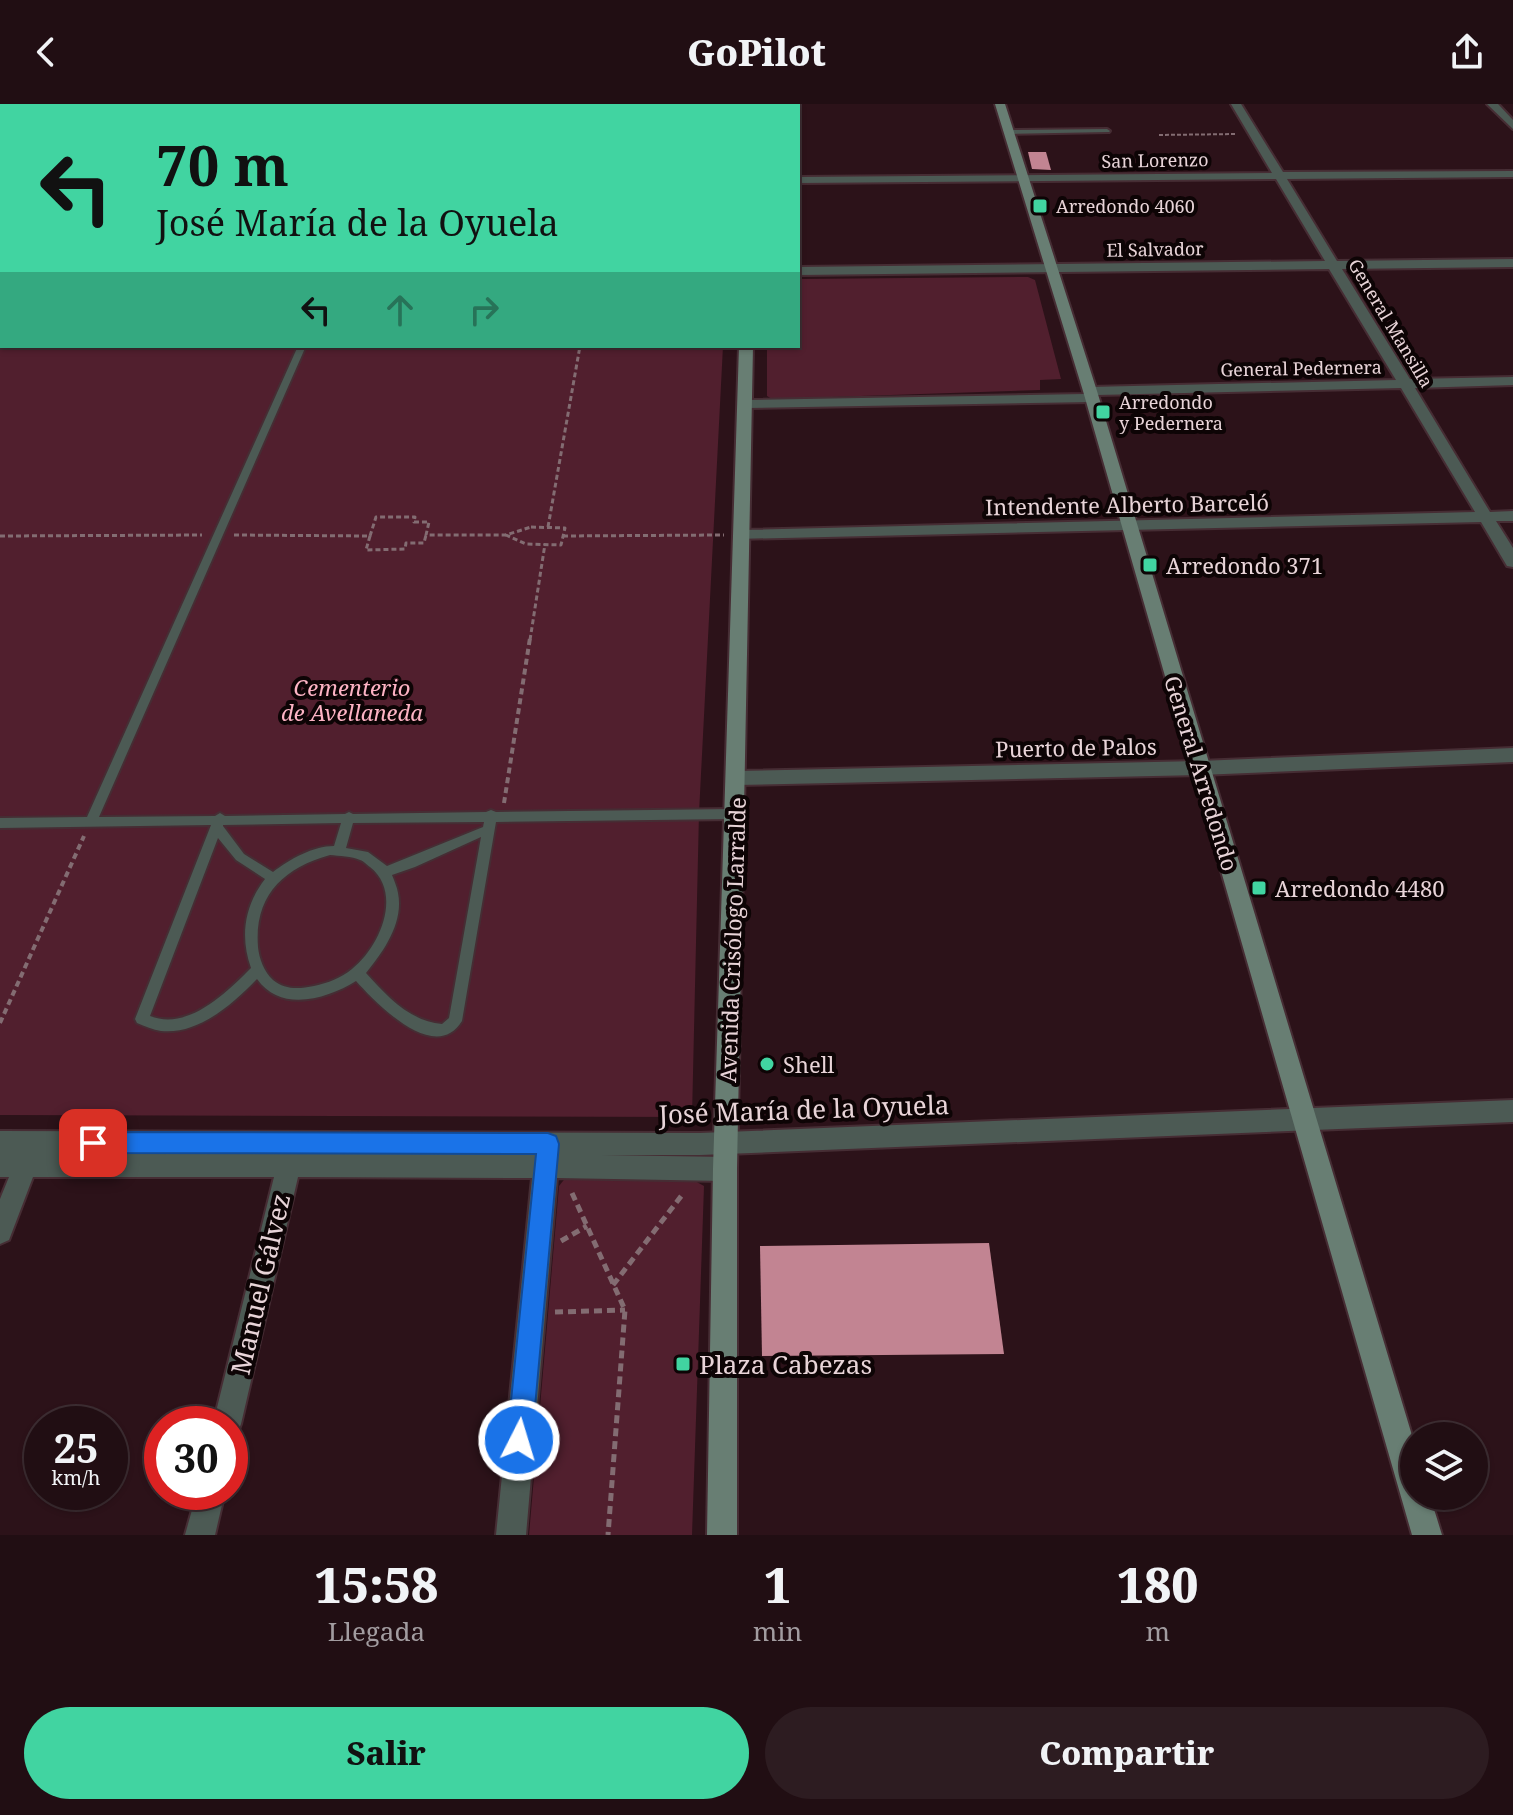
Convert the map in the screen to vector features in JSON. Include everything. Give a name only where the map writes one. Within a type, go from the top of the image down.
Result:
[{"type":"street","name":"General Arredondo","points":[[1000,104],[1091,394],[1127,526],[1307,1120],[1400,1442]]},
{"type":"street","name":"General Mansilla","points":[[1236,104],[1513,562]]},
{"type":"street","points":[[1492,104],[1513,126]]},
{"type":"street","name":"San Lorenzo","points":[[800,180],[1513,174]]},
{"type":"street","name":"El Salvador","points":[[800,271],[1513,263]]},
{"type":"street","name":"Avenida Crisólogo Larralde","points":[[722,1535],[725,1169],[746,348]]},
{"type":"street","name":"General Pedernera","points":[[746,404],[1513,381]]},
{"type":"street","name":"Intendente Alberto Barceló","points":[[742,535],[1513,516]]},
{"type":"street","name":"Puerto de Palos","points":[[736,778],[1200,768],[1513,755]]},
{"type":"street","name":"José María de la Oyuela","points":[[0,1165],[30,1154],[547,1155],[726,1142],[1513,1111]]},
{"type":"street","name":"José María de la Oyuela","points":[[0,1142],[30,1154]]},
{"type":"street","points":[[0,1231],[30,1154]]},
{"type":"street","name":"Manuel Gálvez","points":[[231,1406],[291,1155]]},
{"type":"street","points":[[511,1535],[547,1155]]},
{"type":"street","name":"José María de la Oyuela","points":[[547,1155],[725,1169]]},
{"type":"street","points":[[200,1535],[206,1510]]},
{"type":"street","points":[[1420,1510],[1427,1535]]},
{"type":"lane","points":[[1009,132],[1107,131]]},
{"type":"lane","points":[[90,823],[301,348]]},
{"type":"lane","points":[[0,823],[219,823],[349,817],[734,814]]},
{"type":"lane","points":[[357,973],[382,999],[415,1025],[430,1030],[445,1030],[455,1021],[488,830],[496,815]]},
{"type":"lane","points":[[339,850],[349,817]]},
{"type":"lane","points":[[219,823],[240,857],[275,879]]},
{"type":"lane","points":[[219,823],[142,1019],[151,1024],[168,1025],[203,1015],[235,993],[257,971]]},
{"type":"lane","points":[[384,872],[406,867],[488,830]]},
{"type":"lane","points":[[339,850],[357,854],[384,872],[393,891],[395,908],[388,931],[376,952],[357,973],[332,990],[291,995],[272,987],[257,971],[250,941],[251,925],[256,904],[275,879],[300,860],[339,850]]},
{"type":"path","points":[[1159,135],[1254,133]]},
{"type":"path","points":[[548,527],[580,348]]},
{"type":"path","points":[[376,517],[415,517],[414,522],[429,522],[424,543],[406,543],[405,549],[366,550],[370,536],[376,517]]},
{"type":"path","points":[[426,535],[506,535],[531,527],[565,528],[561,545],[526,544],[506,535]]},
{"type":"path","points":[[563,536],[742,535]]},
{"type":"path","points":[[0,536],[370,536]]},
{"type":"path","points":[[496,815],[545,544]]},
{"type":"path","points":[[0,1023],[90,823]]},
{"type":"path","points":[[572,1193],[625,1310],[608,1535]]},
{"type":"path","points":[[613,1285],[682,1195]]},
{"type":"path","points":[[531,1312],[625,1310]]},
{"type":"green space","points":[[1028,277],[1035,280],[1061,379],[1040,380],[1040,390],[772,399],[767,396],[767,348],[800,348],[800,279]]},
{"type":"green space","name":"Cementerio de Avellaneda","points":[[0,348],[723,348],[699,813],[692,1117],[0,1115]]},
{"type":"green space","points":[[567,1176],[693,1180],[704,1186],[692,1535],[529,1535],[559,1186]]},
{"type":"building","points":[[1028,152],[1046,152],[1051,170],[1032,169]]},
{"type":"building","points":[[989,1243],[1004,1354],[762,1356],[760,1246]]},
{"type":"place","name":"Arredondo 4060","points":[[1040,206]]},
{"type":"place","name":"Arredondo y Pedernera","points":[[1103,412]]},
{"type":"place","name":"Arredondo 371","points":[[1150,565]]},
{"type":"place","name":"Arredondo 4480","points":[[1259,888]]},
{"type":"place","name":"Shell","points":[[767,1064]]},
{"type":"place","name":"Plaza Cabezas","points":[[683,1364]]},
{"type":"route","points":[[93,1143],[548,1144],[519,1440]]}]
